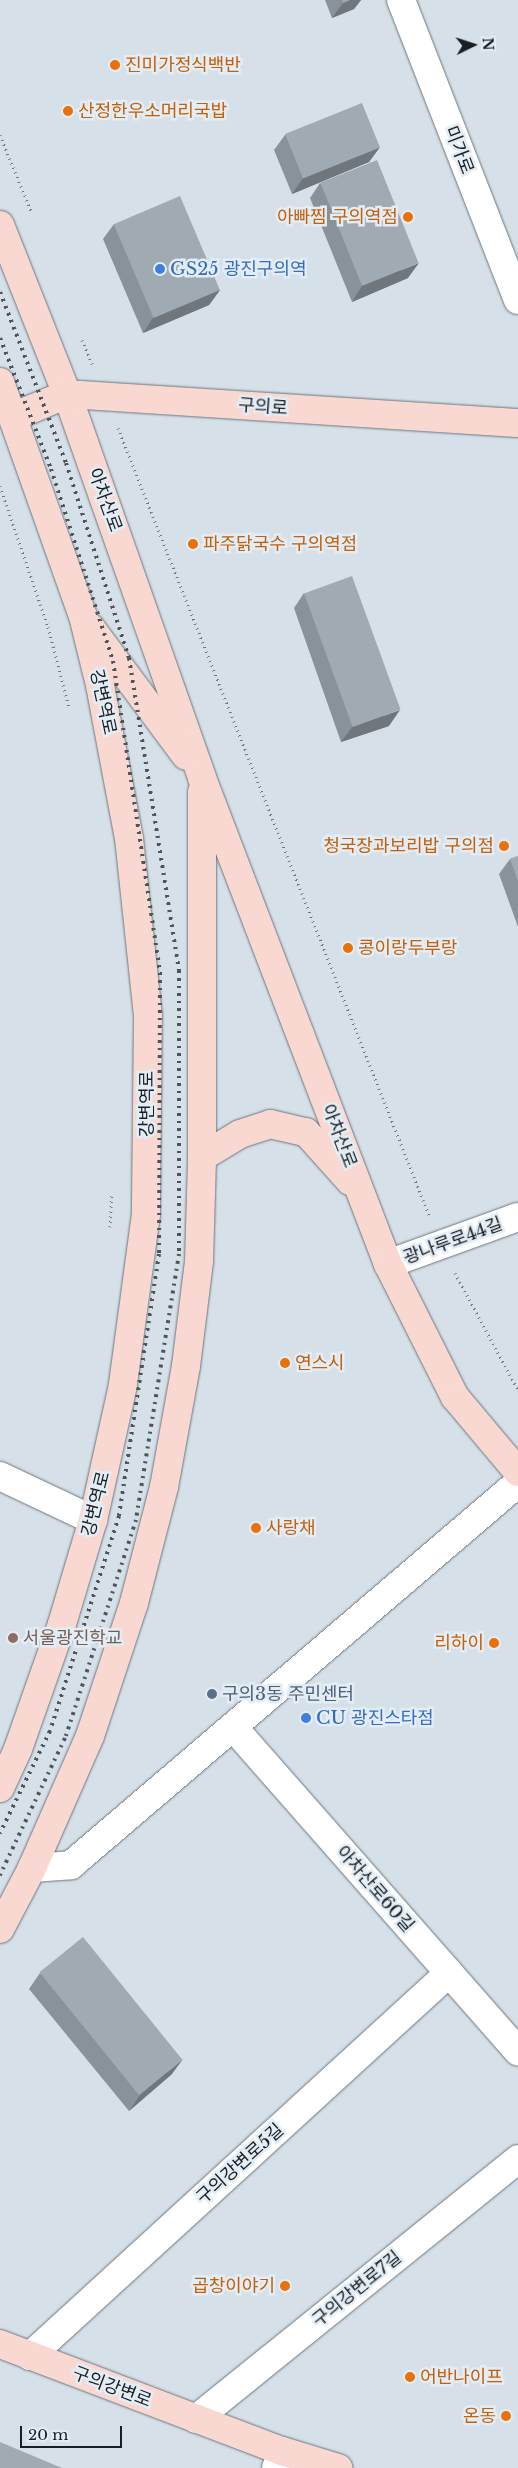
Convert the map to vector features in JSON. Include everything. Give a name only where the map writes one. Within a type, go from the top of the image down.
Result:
[{"type":"main road","name":"아차산로","points":[[0,225],[67,394],[202,778],[388,1264],[455,1397],[518,1472]]},
{"type":"main road","points":[[0,382],[6,419]]},
{"type":"main road","name":"구의로","points":[[6,419],[67,394],[518,423]]},
{"type":"main road","name":"강변역로","points":[[0,1788],[18,1749],[62,1624],[93,1520],[123,1385],[146,1214],[148,1016],[129,838],[100,685],[83,616],[6,419]]},
{"type":"main road","name":"아차산로","points":[[83,616],[202,778]]},
{"type":"main road","points":[[0,1929],[32,1868],[90,1736],[134,1603],[164,1487],[186,1366],[199,1261],[202,1157],[202,778]]},
{"type":"main road","points":[[202,1157],[240,1134],[270,1124],[306,1132],[361,1193]]},
{"type":"main road","name":"구의강변로","points":[[0,2344],[196,2419],[279,2460],[338,2468]]},
{"type":"street","name":"미가로","points":[[401,0],[518,300]]},
{"type":"street","name":"광나루로44길","points":[[388,1264],[518,1217]]},
{"type":"street","points":[[0,1476],[93,1520]]},
{"type":"street","points":[[32,1868],[70,1865],[518,1483]]},
{"type":"street","name":"아차산로60길","points":[[233,1727],[518,2051]]},
{"type":"street","name":"구의강변로5길","points":[[30,2356],[449,1973]]},
{"type":"street","name":"구의강변로7길","points":[[196,2419],[518,2159]]},
{"type":"path","points":[[0,135],[32,215]]},
{"type":"path","points":[[80,333],[441,1245],[518,1390]]},
{"type":"path","points":[[0,486],[48,627],[71,713]]},
{"type":"path","points":[[109,1234],[113,1185]]},
{"type":"building","points":[[362,103],[380,148],[303,179],[285,134]]},
{"type":"building","points":[[377,160],[419,263],[362,286],[320,183]]},
{"type":"building","points":[[180,196],[220,290],[154,318],[114,224]]},
{"type":"building","points":[[352,576],[401,709],[353,727],[304,593]]},
{"type":"building","points":[[518,856],[518,881],[510,859]]},
{"type":"building","points":[[83,1937],[182,2060],[139,2095],[39,1972]]},
{"type":"building","points":[[0,2442],[62,2468],[0,2468]]},
{"type":"railway","points":[[0,292],[66,463],[129,658],[179,971],[179,1254],[136,1520],[65,1738],[0,1875]]},
{"type":"railway","points":[[0,338],[51,469],[113,661],[160,973],[159,1254],[119,1516],[50,1731],[0,1833]]},
{"type":"place","name":"진미가정식백반","points":[[115,65]]},
{"type":"place","name":"산정한우소머리국밥","points":[[68,111]]},
{"type":"place","name":"아빠찜 구의역점","points":[[408,217]]},
{"type":"place","name":"GS25 광진구의역","points":[[160,269]]},
{"type":"place","name":"파주닭국수 구의역점","points":[[193,544]]},
{"type":"place","name":"청국장과보리밥 구의점","points":[[504,846]]},
{"type":"place","name":"콩이랑두부랑","points":[[348,948]]},
{"type":"place","name":"연스시","points":[[285,1363]]},
{"type":"place","name":"사랑채","points":[[256,1528]]},
{"type":"place","name":"서울광진학교","points":[[13,1638]]},
{"type":"place","name":"리하이","points":[[494,1643]]},
{"type":"place","name":"구의3동 주민센터","points":[[212,1694]]},
{"type":"place","name":"CU 광진스타점","points":[[306,1718]]},
{"type":"place","name":"곱창이야기","points":[[285,2286]]},
{"type":"place","name":"어반나이프","points":[[410,2377]]},
{"type":"place","name":"온동","points":[[506,2416]]}]
